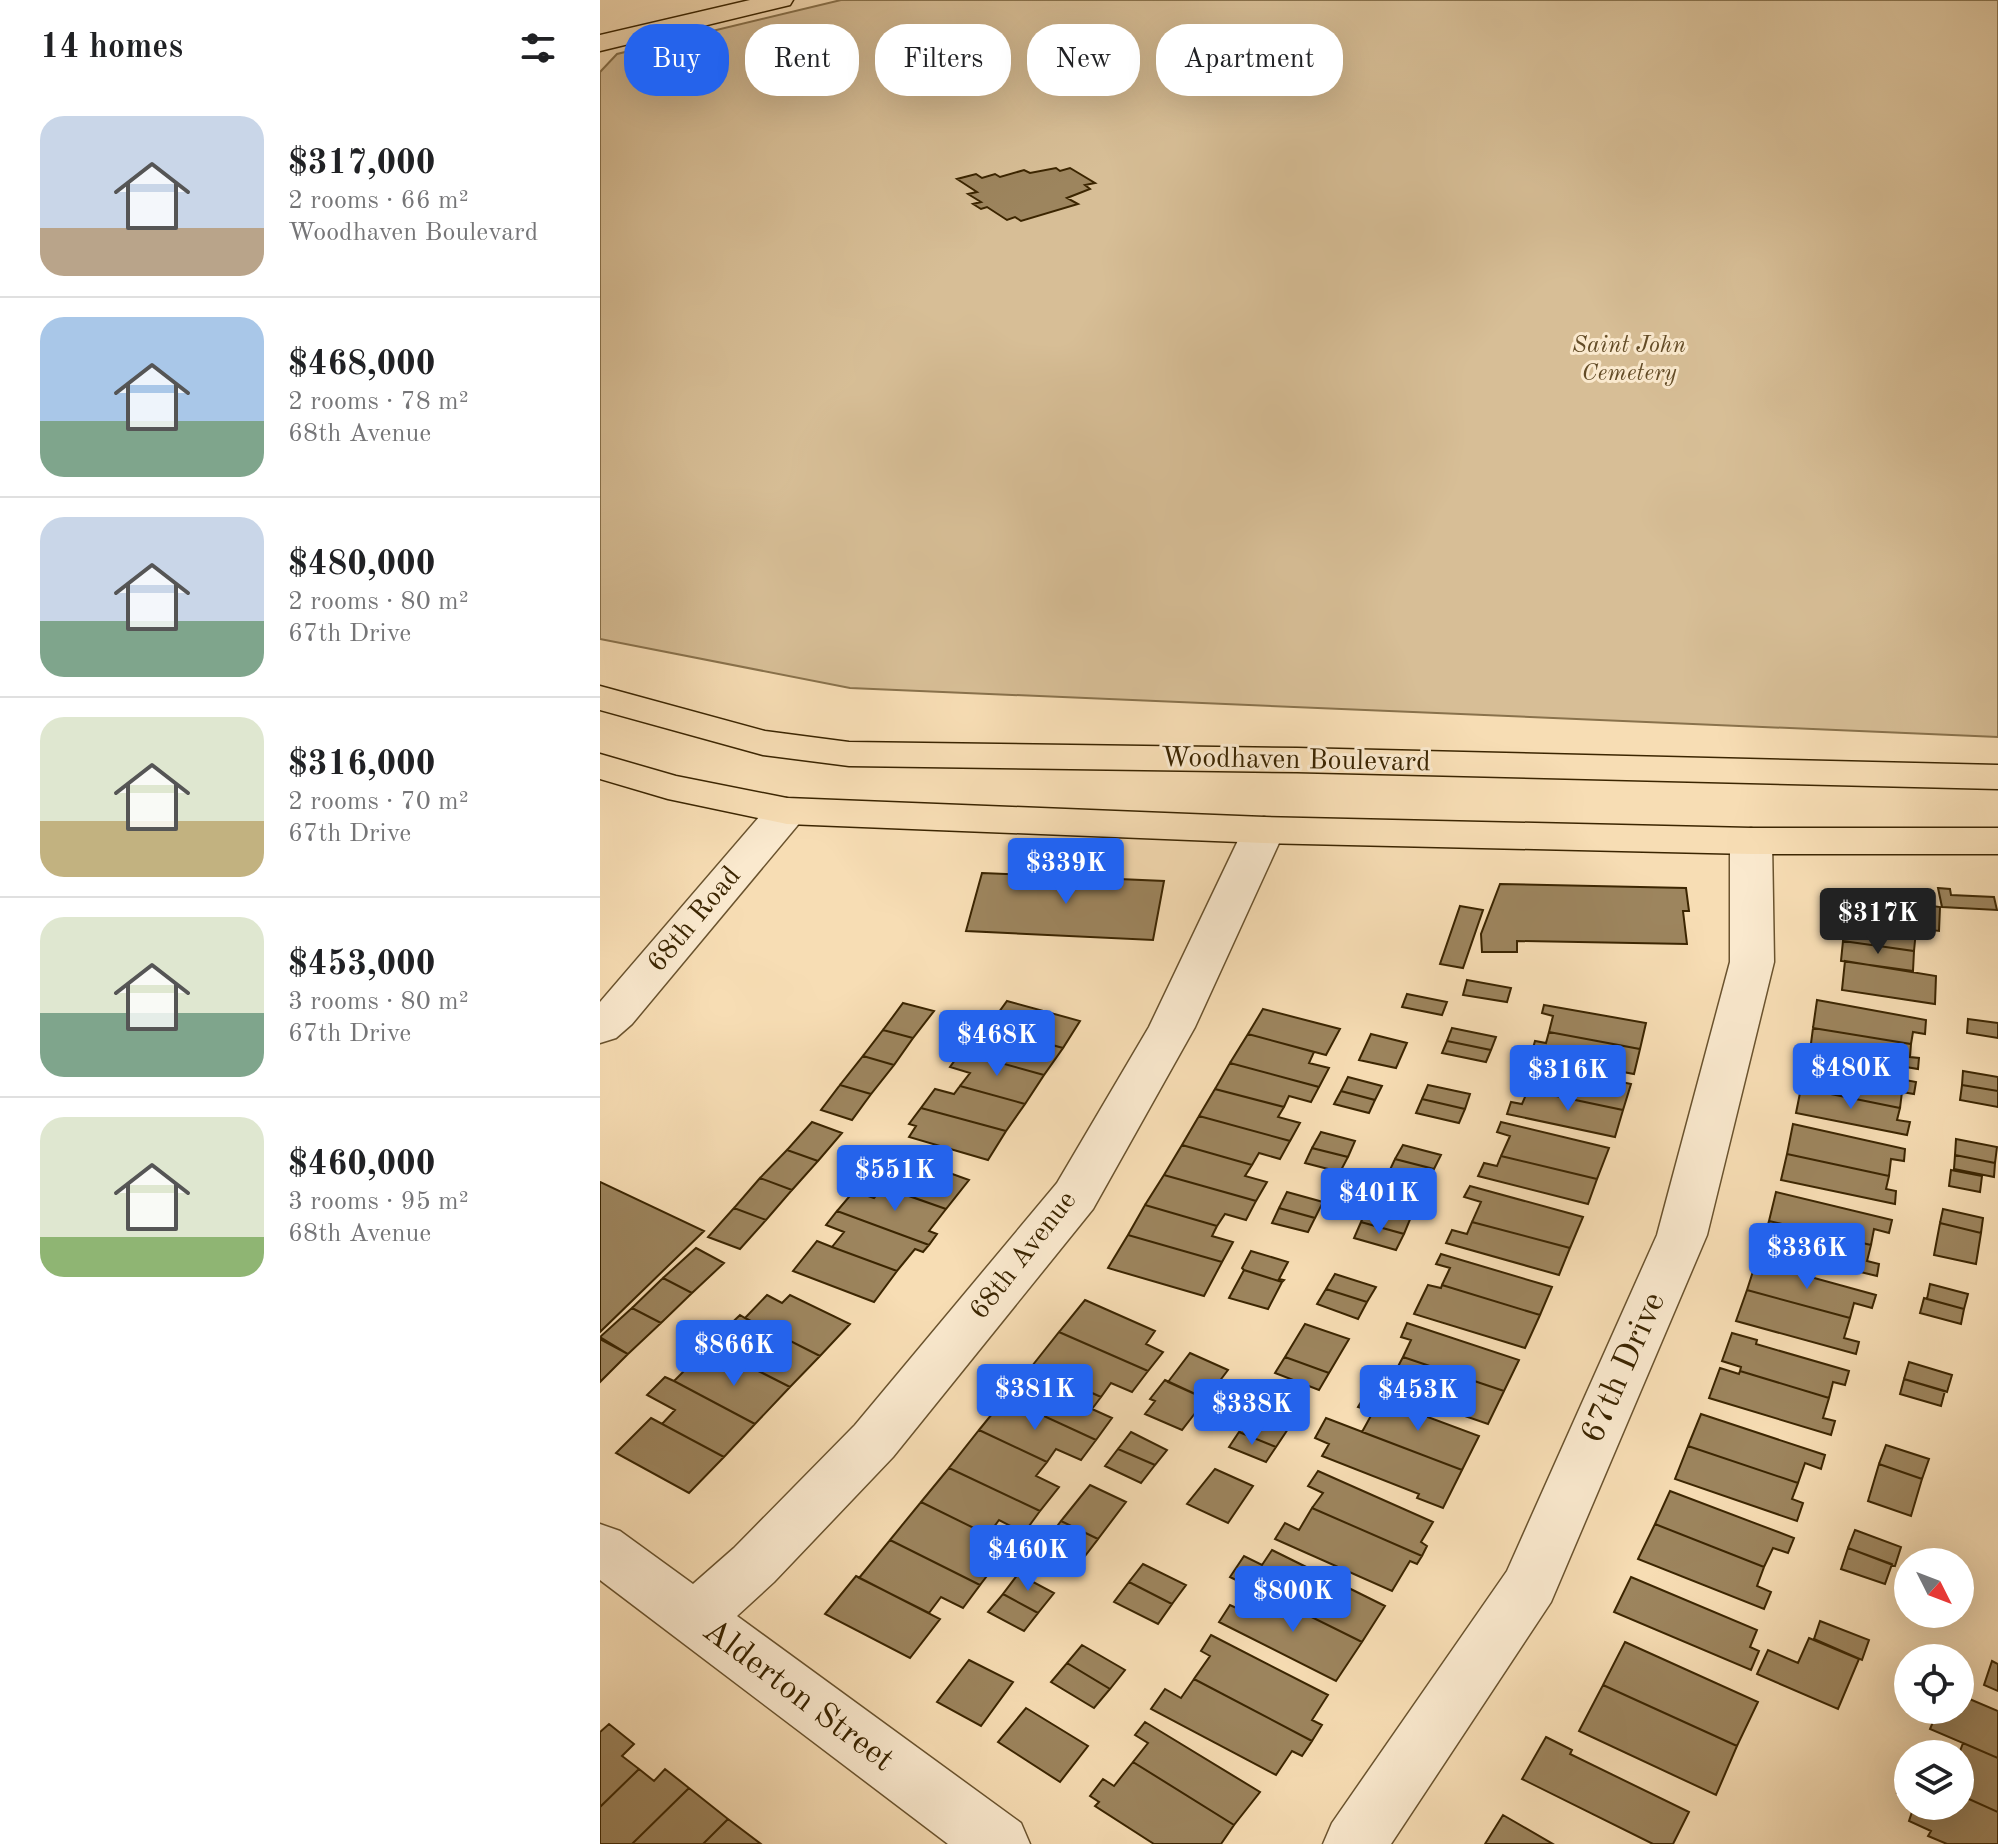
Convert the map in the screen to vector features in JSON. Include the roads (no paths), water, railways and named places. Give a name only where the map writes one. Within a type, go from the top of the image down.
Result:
[{"type":"main road","points":[[600,41],[781,0]]},
{"type":"main road","points":[[600,41],[631,10]]},
{"type":"main road","name":"Woodhaven Boulevard","points":[[600,698],[763,743],[849,754],[1297,760],[1998,777]]},
{"type":"main road","points":[[600,766],[668,787],[787,811],[1264,830],[1751,841],[1998,841]]},
{"type":"street","name":"68th Road","points":[[600,1027],[616,1013],[787,811]]},
{"type":"street","name":"68th Avenue","points":[[694,1619],[744,1575],[874,1441],[1075,1196],[1172,1027],[1264,830]]},
{"type":"street","name":"67th Drive","points":[[1355,1844],[1530,1585],[1682,1235],[1752,962],[1751,841]]},
{"type":"street","name":"Alderton Street","points":[[600,1548],[998,1844]]},
{"type":"park label","name":"Saint John Cemetery","points":[[1629,360]]}]
